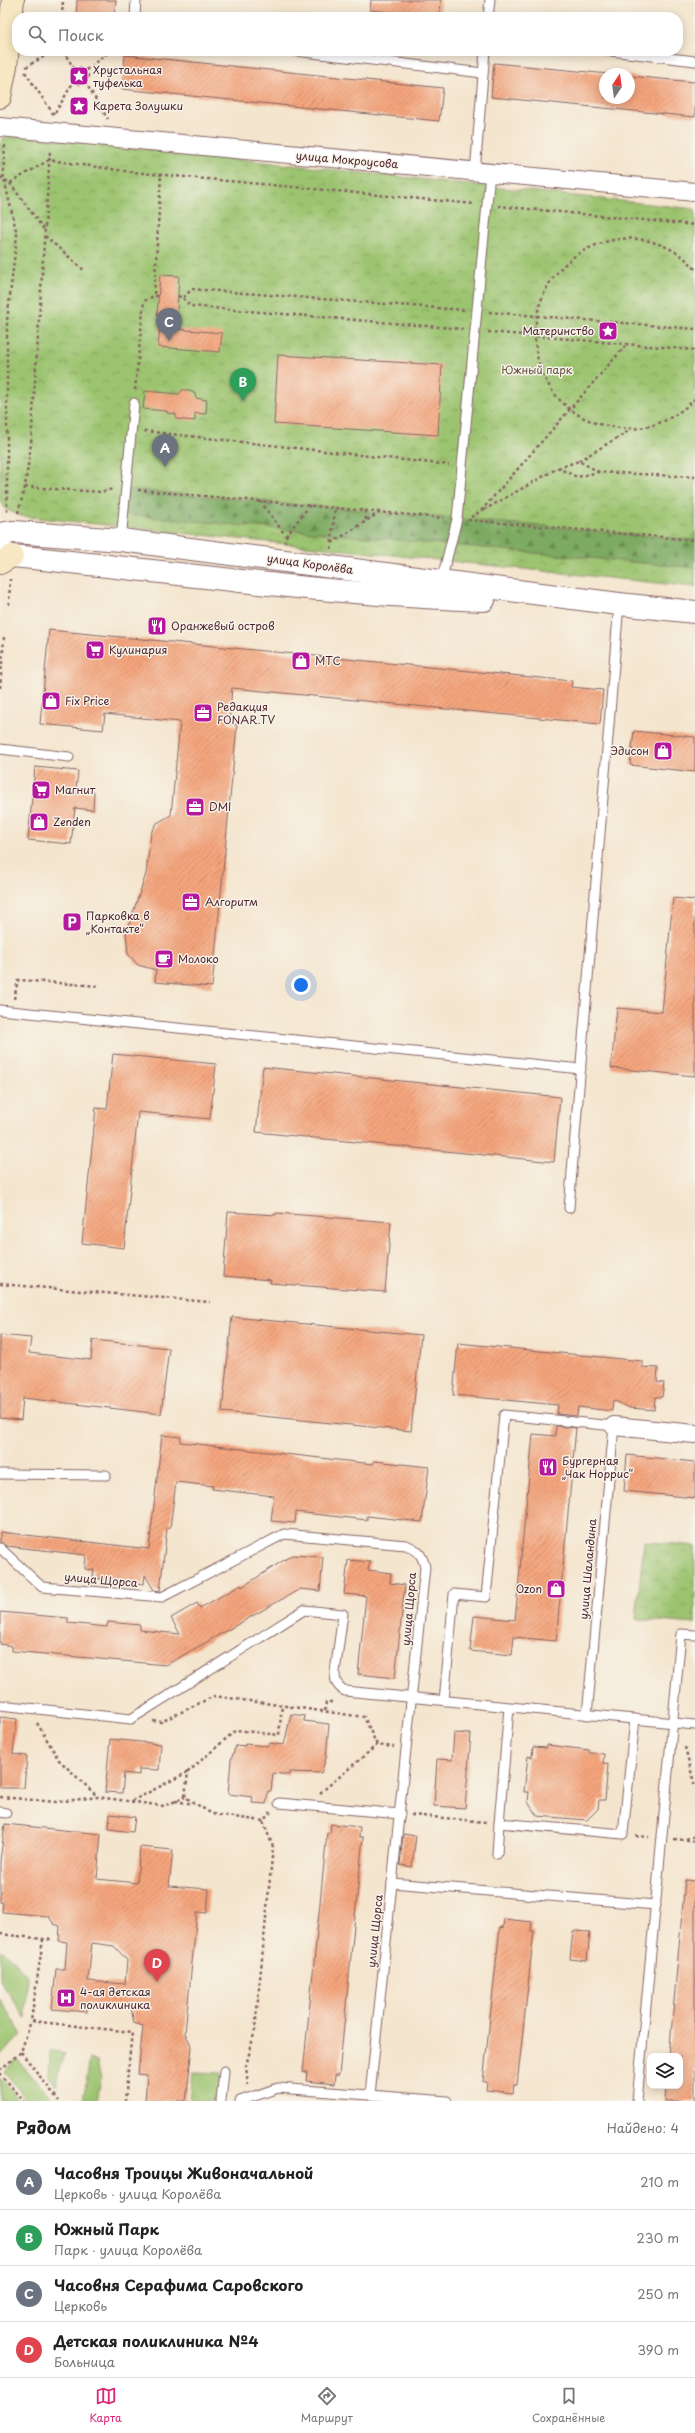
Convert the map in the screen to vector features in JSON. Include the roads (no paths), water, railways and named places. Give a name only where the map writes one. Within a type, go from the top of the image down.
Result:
[{"type":"main road","points":[[0,97],[6,66],[13,0]]},
{"type":"street","name":"улица Мокроусова","points":[[4,127],[695,192]]},
{"type":"street","name":"улица Королёва","points":[[3,548],[121,540],[441,582],[695,612]]},
{"type":"street","name":"улица Королёва","points":[[3,548],[426,598],[619,604]]},
{"type":"street","points":[[614,1426],[695,1434]]},
{"type":"lane","points":[[135,12],[136,0]]},
{"type":"lane","points":[[489,12],[490,0]]},
{"type":"lane","points":[[338,56],[483,73]]},
{"type":"lane","points":[[441,582],[457,519],[487,205],[482,172],[485,56]]},
{"type":"lane","points":[[652,56],[695,61]]},
{"type":"lane","points":[[121,540],[134,403]]},
{"type":"lane","points":[[569,1208],[619,604]]},
{"type":"lane","points":[[0,749],[69,757]]},
{"type":"lane","points":[[0,1010],[580,1069]]},
{"type":"lane","points":[[444,1701],[454,1594],[486,1597],[504,1415],[614,1426]]},
{"type":"lane","name":"улица Шаландина","points":[[587,1715],[614,1426]]},
{"type":"lane","points":[[0,1474],[106,1475]]},
{"type":"lane","name":"улица Щорса","points":[[0,1548],[42,1587],[162,1597],[284,1534],[406,1545],[417,1549],[423,1557],[425,1567],[412,1699],[370,2095]]},
{"type":"lane","points":[[0,1705],[131,1719],[304,1610],[343,1614],[335,1681],[339,1687],[345,1691],[412,1699],[695,1725]]},
{"type":"lane","points":[[637,2101],[681,1634],[695,1635]]},
{"type":"lane","points":[[497,1854],[509,1708]]},
{"type":"lane","points":[[499,1823],[622,1834],[635,1719]]},
{"type":"lane","points":[[279,1802],[400,1814]]},
{"type":"lane","points":[[392,1883],[656,1905]]},
{"type":"lane","points":[[222,2101],[224,2072]]},
{"type":"lane","points":[[240,2101],[278,2088],[447,2101]]},
{"type":"place","name":"Хрустальная туфелька","points":[[79,76]]},
{"type":"place","name":"Карета Золушки","points":[[79,106]]},
{"type":"place","name":"Материнство","points":[[608,331]]},
{"type":"place","name":"Часовня Серафима Саровского","points":[[169,341]]},
{"type":"place","name":"Южный Парк","points":[[243,401]]},
{"type":"place","name":"Часовня Троицы Живоначальной","points":[[165,467]]},
{"type":"place","name":"Оранжевый остров","points":[[157,626]]},
{"type":"place","name":"Кулинария","points":[[95,650]]},
{"type":"place","name":"МТС","points":[[301,661]]},
{"type":"place","name":"Fix Price","points":[[51,701]]},
{"type":"place","name":"Редакция FONAR.TV","points":[[203,713]]},
{"type":"place","name":"Эдисон","points":[[663,751]]},
{"type":"place","name":"Магнит","points":[[41,790]]},
{"type":"place","name":"DMI","points":[[195,807]]},
{"type":"place","name":"Zenden","points":[[39,822]]},
{"type":"place","name":"Алгоритм","points":[[191,902]]},
{"type":"place","name":"Парковка в „Контакте“","points":[[72,922]]},
{"type":"place","name":"Молоко","points":[[164,959]]},
{"type":"place","name":"Бургерная „Чак Норрис“","points":[[548,1467]]},
{"type":"place","name":"Ozon","points":[[556,1589]]},
{"type":"place","name":"Детская поликлиника №4","points":[[157,1982]]},
{"type":"place","name":"4-ая детская поликлиника","points":[[66,1998]]},
{"type":"park label","name":"Южный парк","points":[[537,370]]}]
